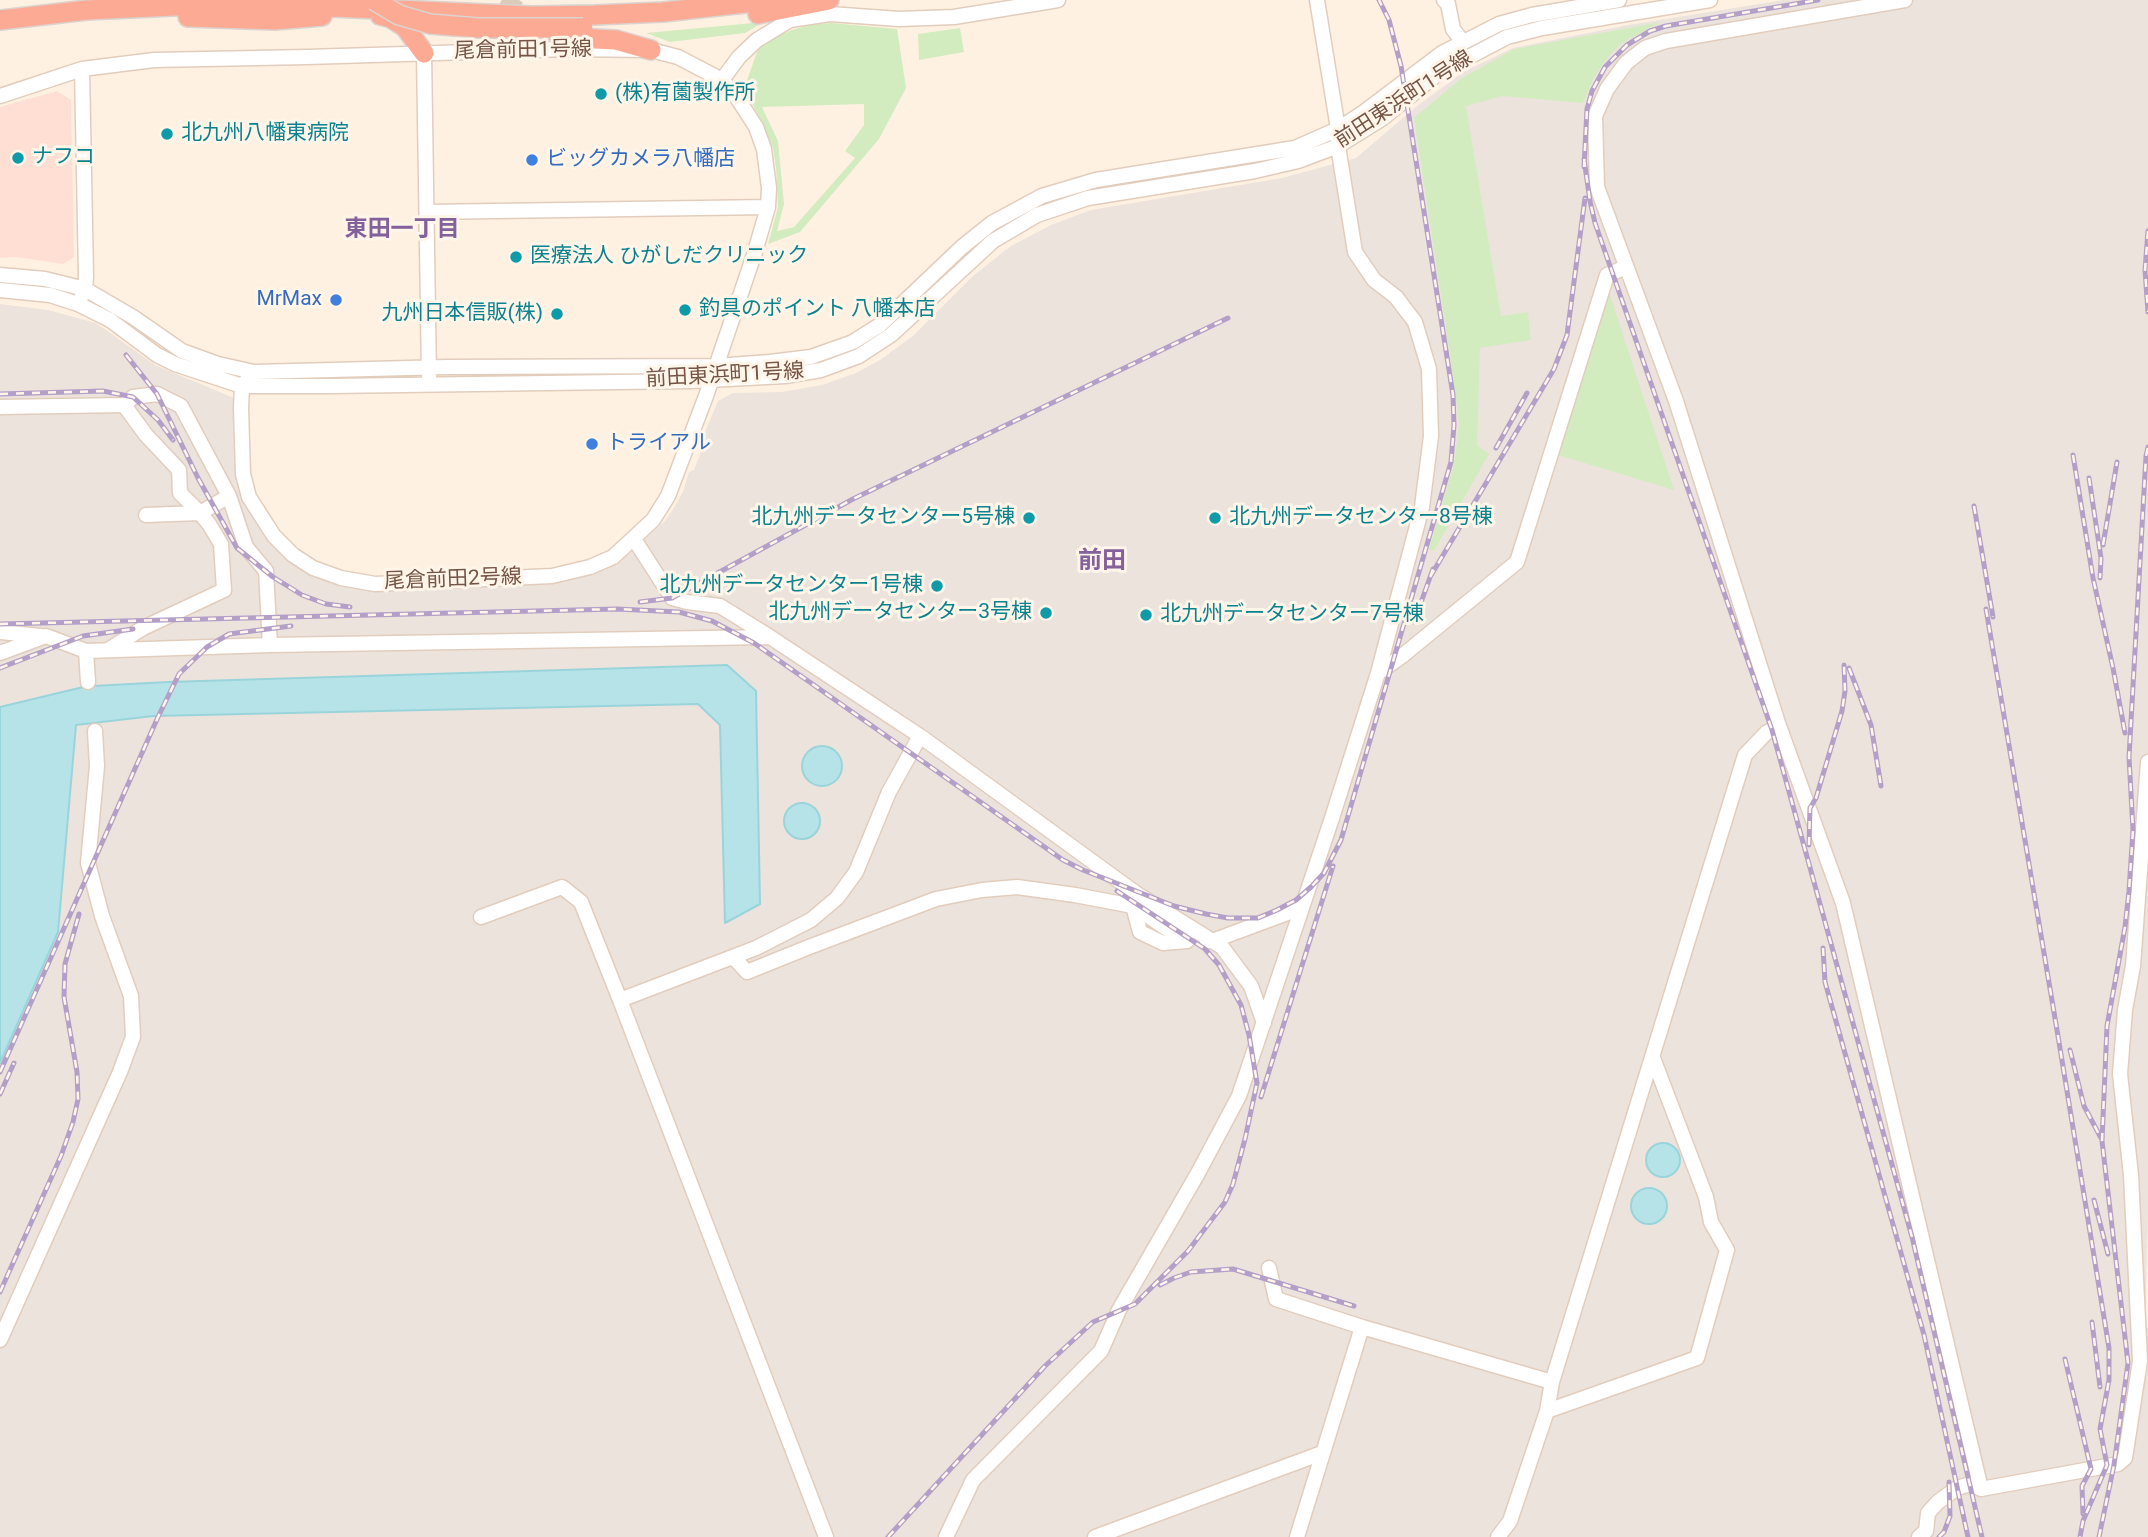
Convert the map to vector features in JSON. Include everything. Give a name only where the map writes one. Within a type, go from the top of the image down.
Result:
[{"type":"highway","points":[[0,7],[82,0]]},
{"type":"highway","points":[[374,0],[399,15],[430,24],[478,28],[646,25],[731,18],[829,0]]},
{"type":"highway","points":[[390,0],[530,5],[679,0]]},
{"type":"highway","points":[[0,20],[142,6],[236,5],[593,15],[784,11]]},
{"type":"highway","points":[[33,16],[107,15],[275,20],[352,13],[373,14],[391,18],[405,27],[424,52]]},
{"type":"highway","points":[[541,26],[554,33],[575,38],[616,40],[651,50]]},
{"type":"street","points":[[722,80],[739,57],[784,11],[899,19],[954,17],[1058,0]]},
{"type":"street","points":[[946,1537],[973,1480],[1101,1351],[1119,1311],[1239,1096],[1378,673],[1422,507],[1431,436],[1429,369],[1415,322],[1396,297],[1374,280],[1355,252],[1317,0]]},
{"type":"street","name":"前田東浜町1号線","points":[[0,290],[50,295],[78,304],[110,320],[141,344],[175,364],[242,386],[429,384],[713,373],[811,357],[853,342],[880,324],[962,247],[992,223],[1042,196],[1096,180],[1295,148],[1338,129],[1442,53],[1499,24],[1532,15],[1619,0]]},
{"type":"street","name":"前田東浜町1号線","points":[[0,275],[45,279],[85,289],[133,317],[182,351],[218,364],[254,372],[428,368],[785,376],[821,370],[859,356],[891,335],[993,241],[1037,215],[1088,198],[1255,171],[1298,161],[1338,146],[1382,118],[1440,72],[1507,37],[1542,28],[1710,0]]},
{"type":"street","points":[[1905,0],[1666,41],[1645,48],[1626,63],[1607,89],[1595,116],[1597,187],[1676,401],[1779,726],[1843,903],[1981,1489]]},
{"type":"street","points":[[1446,1],[1452,29],[1462,41]]},
{"type":"street","name":"尾倉前田1号線","points":[[0,96],[82,69],[154,60],[424,52],[651,50],[678,57],[722,80],[734,93],[756,127],[768,172],[768,207],[713,373]]},
{"type":"street","points":[[424,52],[429,384]]},
{"type":"street","points":[[78,304],[85,289],[82,69]]},
{"type":"street","points":[[427,212],[768,207]]},
{"type":"street","points":[[1378,673],[1517,562],[1607,275],[1626,267]]},
{"type":"street","points":[[242,386],[254,372]]},
{"type":"street","name":"尾倉前田2号線","points":[[242,386],[243,474],[249,497],[274,536],[293,555],[313,568],[341,578],[375,584],[552,576],[590,568],[613,557],[653,520],[668,496],[713,373]]},
{"type":"street","points":[[0,407],[124,405],[133,397],[157,394],[181,406],[229,496],[246,547],[266,571],[270,645]]},
{"type":"street","points":[[108,650],[143,628],[224,590],[221,544],[209,524],[180,493],[180,470],[146,435],[124,405]]},
{"type":"street","points":[[146,515],[200,513],[229,496]]},
{"type":"street","points":[[634,539],[672,598],[720,606],[770,637],[920,736],[1138,894],[1222,947],[1251,986],[1264,1023]]},
{"type":"street","points":[[0,632],[46,636],[86,651],[270,645],[770,637]]},
{"type":"street","points":[[0,653],[46,636]]},
{"type":"street","points":[[86,651],[88,682]]},
{"type":"street","points":[[1498,1537],[1510,1521],[1547,1411],[1552,1382],[1745,755],[1766,733],[1779,726]]},
{"type":"street","points":[[0,1340],[133,1037],[131,996],[102,916],[88,863],[97,766],[95,731]]},
{"type":"street","points":[[620,1000],[734,958],[811,920],[837,898],[856,872],[889,792],[920,736]]},
{"type":"street","points":[[1925,1535],[1928,1513],[1957,1488],[1970,1484],[1981,1489],[2118,1464],[2125,1458],[2140,1361],[2131,1175],[2120,1074],[2133,966],[2148,762]]},
{"type":"street","points":[[481,917],[562,887],[581,902],[826,1537]]},
{"type":"street","points":[[734,958],[747,972],[936,899],[982,890],[1017,887],[1133,906],[1185,942],[1212,941],[1301,908]]},
{"type":"street","points":[[1547,1411],[1697,1358],[1727,1250],[1712,1222],[1706,1197],[1653,1058]]},
{"type":"street","points":[[1269,1268],[1276,1299],[1552,1382]]},
{"type":"street","points":[[1297,1537],[1362,1327]]},
{"type":"street","points":[[1095,1537],[1322,1453]]},
{"type":"shaded area","points":[[1784,0],[2148,0],[2148,1213],[2145,1328],[2148,1328],[2148,1537],[0,1537],[0,1063],[58,932],[75,725],[83,723],[78,688],[0,707],[0,304],[48,310],[96,323],[155,365],[234,398],[236,479],[245,503],[279,553],[310,574],[356,589],[415,590],[555,583],[598,572],[624,557],[664,522],[683,492],[689,472],[694,470],[700,455],[700,444],[718,401],[733,393],[782,392],[822,385],[856,373],[880,360],[913,336],[973,276],[1011,246],[1051,225],[1091,210],[1282,178],[1356,158],[1417,106],[1465,71],[1513,48],[1628,25]]},
{"type":"shaded area","points":[[57,91],[71,100],[74,257],[63,264],[16,257],[0,258],[0,107]]},
{"type":"green space","points":[[764,22],[745,33],[670,42],[646,33]]},
{"type":"green space","points":[[1661,22],[1622,43],[1608,57],[1594,77],[1583,103],[1503,96],[1466,106],[1501,316],[1528,312],[1531,340],[1480,348],[1477,445],[1489,454],[1434,551],[1429,549],[1454,465],[1459,424],[1414,118],[1462,78],[1514,49]]},
{"type":"green space","points":[[831,23],[897,29],[906,88],[879,139],[800,232],[768,244],[778,207],[776,168],[773,148],[748,95],[746,83],[758,49],[774,38],[809,25]],"holes":[[[864,104],[864,125],[845,151],[855,158],[794,227],[777,231],[784,204],[778,141],[762,107]]]},
{"type":"green space","points":[[960,28],[964,52],[919,60],[918,34]]},
{"type":"green space","points":[[1608,289],[1674,490],[1558,455]]},
{"type":"water","points":[[727,665],[756,691],[760,904],[725,923],[720,725],[698,704],[153,716],[76,725],[58,932],[0,1063],[0,707],[93,686]]},
{"type":"water","points":[[822,746],[836,752],[842,766],[836,780],[822,786],[808,780],[802,766],[808,752]]},
{"type":"water","points":[[802,803],[815,808],[820,821],[815,834],[802,839],[789,834],[784,821],[789,808]]},
{"type":"water","points":[[1663,1143],[1675,1148],[1680,1160],[1675,1172],[1663,1177],[1651,1172],[1646,1160],[1651,1148]]},
{"type":"water","points":[[1649,1188],[1661,1194],[1667,1206],[1661,1218],[1649,1224],[1637,1218],[1631,1206],[1637,1194]]},
{"type":"tunnel","points":[[502,0],[530,19]]},
{"type":"railway","points":[[0,624],[617,609],[679,612],[712,621],[754,643],[1063,860],[1083,870],[1174,906],[1206,914],[1228,918],[1258,918],[1277,910],[1296,900],[1324,873],[1341,840],[1451,462],[1453,395],[1401,66],[1389,20],[1379,0]]},
{"type":"railway","points":[[1584,167],[1587,109],[1592,91],[1605,67],[1627,45],[1650,31],[1666,26],[1818,0]]},
{"type":"railway","points":[[1584,159],[1595,223],[1772,730],[1912,1237],[1982,1537]]},
{"type":"railway","points":[[1430,577],[1554,369],[1567,335],[1585,198]]},
{"type":"railway","points":[[2148,231],[2145,270],[2148,312]]},
{"type":"railway","points":[[640,602],[672,598],[853,499],[1228,318]]},
{"type":"railway","points":[[126,355],[157,394],[198,478],[237,548],[273,577],[302,595],[326,604],[350,607]]},
{"type":"railway","points":[[0,394],[103,391],[133,397],[158,420],[173,440]]},
{"type":"railway","points":[[1496,448],[1527,393]]},
{"type":"railway","points":[[2099,1537],[2114,1465],[2128,1363],[2102,1141],[2107,1026],[2129,891],[2133,830],[2129,757],[2148,447]]},
{"type":"railway","points":[[2073,455],[2093,578],[2125,733]]},
{"type":"railway","points":[[2103,545],[2117,462]]},
{"type":"railway","points":[[2089,478],[2101,558],[2100,578]]},
{"type":"railway","points":[[1974,506],[1993,617]]},
{"type":"railway","points":[[1414,622],[1433,569]]},
{"type":"railway","points":[[1986,609],[2109,1348],[2109,1380],[2100,1429],[2107,1465],[2083,1521],[2080,1537]]},
{"type":"railway","points":[[0,1072],[179,674],[207,647],[229,634],[291,626]]},
{"type":"railway","points":[[0,668],[83,636],[133,629]]},
{"type":"railway","points":[[1809,845],[1810,808],[1816,798],[1842,711],[1845,691],[1844,665]]},
{"type":"railway","points":[[1849,668],[1871,725],[1881,786]]},
{"type":"railway","points":[[1261,1097],[1333,866]]},
{"type":"railway","points":[[888,1537],[1045,1366],[1093,1322],[1135,1304],[1188,1251],[1225,1202],[1233,1184],[1257,1083],[1241,1005],[1219,965],[1205,949],[1117,891]]},
{"type":"railway","points":[[0,1292],[61,1156],[78,1099],[77,1072],[64,997],[65,964],[79,914]]},
{"type":"railway","points":[[1823,948],[1825,982],[1924,1335],[1968,1537]]},
{"type":"railway","points":[[2070,1050],[2084,1106],[2101,1138]]},
{"type":"railway","points":[[0,1094],[14,1063]]},
{"type":"railway","points":[[2094,1200],[2108,1254]]},
{"type":"railway","points":[[1160,1285],[1191,1272],[1233,1269],[1354,1306]]},
{"type":"railway","points":[[2092,1322],[2100,1387]]},
{"type":"railway","points":[[2065,1359],[2091,1469],[2082,1486],[2083,1514]]},
{"type":"railway","points":[[1939,1537],[1944,1532],[1950,1516],[1949,1482]]},
{"type":"place","name":"(株)有薗製作所","points":[[601,94]]},
{"type":"place","name":"北九州八幡東病院","points":[[167,134]]},
{"type":"place","name":"ナフコ","points":[[18,158]]},
{"type":"place","name":"ビッグカメラ八幡店","points":[[532,160]]},
{"type":"place","name":"医療法人 ひがしだクリニック","points":[[516,257]]},
{"type":"place","name":"MrMax","points":[[336,300]]},
{"type":"place","name":"釣具のポイント 八幡本店","points":[[685,310]]},
{"type":"place","name":"九州日本信販(株)","points":[[557,314]]},
{"type":"place","name":"トライアル","points":[[592,444]]},
{"type":"place","name":"北九州データセンター5号棟","points":[[1029,518]]},
{"type":"place","name":"北九州データセンター8号棟","points":[[1215,518]]},
{"type":"place","name":"北九州データセンター1号棟","points":[[937,586]]},
{"type":"place","name":"北九州データセンター3号棟","points":[[1046,613]]},
{"type":"place","name":"北九州データセンター7号棟","points":[[1146,615]]},
{"type":"district","name":"東田一丁目","points":[[402,230]]},
{"type":"district","name":"前田","points":[[1102,562]]}]
